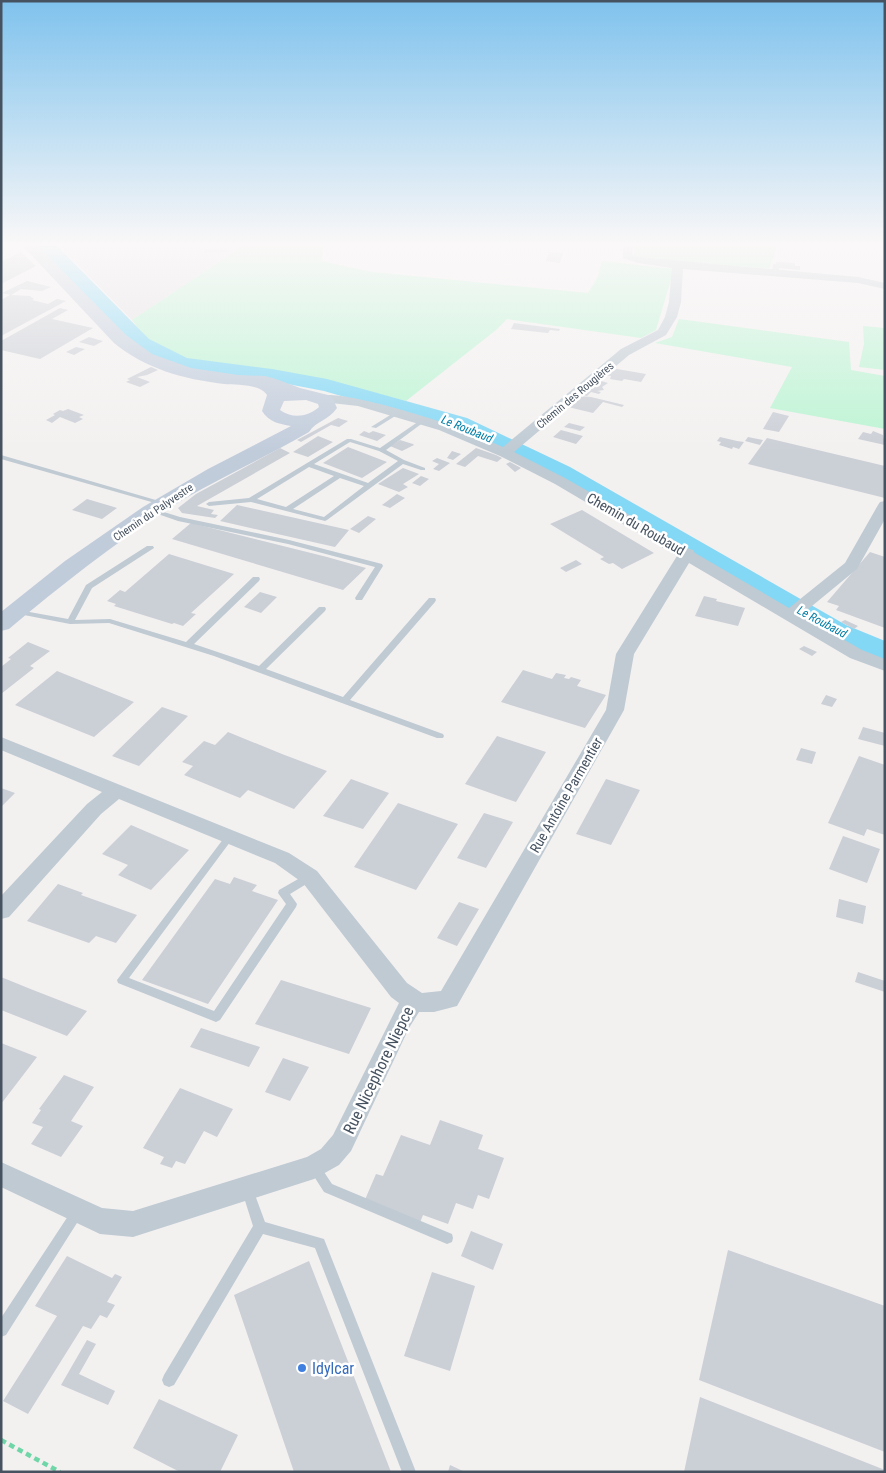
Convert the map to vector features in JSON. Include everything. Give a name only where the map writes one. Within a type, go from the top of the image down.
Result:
[{"type":"street","points":[[98,315],[132,349],[165,367],[268,386],[276,394],[278,410]]},
{"type":"street","name":"Chemin des Rougières","points":[[510,449],[625,352],[662,332],[672,315]]},
{"type":"street","points":[[242,380],[265,381],[288,391],[313,395],[318,410],[297,421],[278,410]]},
{"type":"street","points":[[278,410],[287,396],[301,394]]},
{"type":"street","name":"Chemin du Roubaud","points":[[318,410],[350,405],[376,407],[510,449],[560,481],[687,553],[856,654],[885,666]]},
{"type":"street","name":"Chemin du Palyvestre","points":[[273,443],[287,432],[288,427],[278,410]]},
{"type":"street","name":"Chemin du Palyvestre","points":[[1,624],[63,574],[159,508],[204,479],[302,428],[318,410]]},
{"type":"street","points":[[792,615],[851,566],[885,505]]},
{"type":"street","name":"Rue Antoine Parmentier","points":[[413,1001],[430,1005],[449,999],[614,710],[625,654],[687,553]]},
{"type":"street","name":"Chemin du Palyvestre","points":[[1,638],[40,592]]},
{"type":"street","name":"Rue Nicephore Niepce","points":[[1,743],[282,858],[310,877],[399,990],[413,1001],[400,1022],[342,1142],[330,1157],[314,1167],[134,1224],[100,1221],[1,1174]]},
{"type":"street","points":[[1,911],[94,808],[116,791]]},
{"type":"lane","points":[[374,427],[397,413]]},
{"type":"lane","points":[[381,450],[422,421]]},
{"type":"lane","points":[[251,500],[349,440],[381,450],[423,469]]},
{"type":"lane","points":[[1,457],[159,508],[178,519],[289,542],[379,566],[359,598]]},
{"type":"lane","points":[[209,504],[251,500],[325,519],[402,461]]},
{"type":"lane","points":[[309,465],[369,486]]},
{"type":"lane","points":[[286,510],[339,476]]},
{"type":"lane","points":[[70,622],[89,587],[150,548]]},
{"type":"lane","points":[[188,645],[256,580]]},
{"type":"lane","points":[[344,701],[432,600]]},
{"type":"lane","points":[[260,670],[322,609]]},
{"type":"lane","points":[[24,613],[70,622],[110,621],[260,670],[440,736]]},
{"type":"lane","points":[[230,836],[122,980],[216,1017],[292,904],[283,893],[310,877]]},
{"type":"lane","points":[[314,1167],[328,1188],[447,1238]]},
{"type":"lane","points":[[169,1380],[260,1227],[247,1188]]},
{"type":"lane","points":[[1,1330],[79,1211]]},
{"type":"lane","points":[[260,1227],[319,1244],[409,1471]]},
{"type":"path","points":[[1,1440],[60,1472]]},
{"type":"shaded area","points":[[127,315],[140,315],[132,320]]},
{"type":"green space","points":[[140,315],[661,315],[656,330],[641,338],[507,319],[496,330],[406,401],[324,380],[207,366],[186,360],[148,341],[132,320]]},
{"type":"green space","points":[[679,319],[849,342],[851,370],[885,376],[885,429],[770,408],[792,367],[655,343],[672,337]]},
{"type":"green space","points":[[863,326],[885,328],[885,370],[859,367],[864,344]]},
{"type":"building","points":[[1,315],[40,315],[1,336]]},
{"type":"building","points":[[48,315],[60,315],[52,319],[93,328],[40,359],[1,350],[1,341]]},
{"type":"building","points":[[514,323],[560,329],[559,331],[550,330],[548,333],[511,329]]},
{"type":"building","points":[[89,337],[103,341],[94,346],[79,342]]},
{"type":"building","points":[[76,347],[85,349],[74,355],[66,352]]},
{"type":"building","points":[[151,367],[158,370],[137,377],[150,382],[140,387],[126,382],[130,380],[127,379]]},
{"type":"building","points":[[617,369],[646,374],[641,382],[610,379],[611,376],[604,375],[608,371]]},
{"type":"building","points":[[598,380],[608,383],[602,387],[604,390],[597,391],[601,392],[599,394],[591,392],[587,396],[580,394]]},
{"type":"building","points":[[579,396],[624,405],[622,407],[603,402],[593,413],[568,407]]},
{"type":"building","points":[[68,409],[84,415],[79,417],[83,419],[75,423],[60,417],[52,423],[46,420],[60,410]]},
{"type":"building","points":[[773,412],[789,416],[779,432],[763,429]]},
{"type":"building","points":[[338,418],[348,421],[339,427],[331,425],[301,442],[297,440]]},
{"type":"building","points":[[569,423],[585,427],[580,431],[564,427]]},
{"type":"building","points":[[561,430],[583,436],[576,444],[553,437]]},
{"type":"building","points":[[364,431],[369,433],[373,431],[386,435],[377,441],[359,435]]},
{"type":"building","points":[[873,431],[883,435],[885,445],[858,439],[863,432],[871,434]]},
{"type":"building","points":[[318,436],[333,442],[308,457],[293,452]]},
{"type":"building","points":[[720,437],[744,442],[739,449],[733,447],[732,449],[719,445],[721,442],[717,441]]},
{"type":"building","points":[[748,437],[763,440],[760,445],[745,441]]},
{"type":"building","points":[[767,438],[885,466],[885,498],[748,464]]},
{"type":"building","points":[[400,440],[414,445],[402,451],[390,446]]},
{"type":"building","points":[[348,447],[387,462],[362,478],[323,463]]},
{"type":"building","points":[[280,448],[290,453],[197,506],[214,510],[211,514],[218,515],[215,518],[182,513],[178,508],[196,494]]},
{"type":"building","points":[[476,448],[502,458],[497,462],[478,456],[465,467],[456,464]]},
{"type":"building","points":[[452,451],[461,454],[453,460],[447,458]]},
{"type":"building","points":[[437,458],[450,463],[439,471],[433,469],[439,464],[432,461]]},
{"type":"building","points":[[510,462],[521,468],[515,472],[506,464]]},
{"type":"building","points":[[403,468],[419,474],[403,484],[408,487],[399,492],[378,484]]},
{"type":"building","points":[[421,476],[429,479],[420,486],[412,483]]},
{"type":"building","points":[[397,494],[405,498],[390,508],[382,505]]},
{"type":"building","points":[[87,499],[117,508],[102,519],[72,510]]},
{"type":"building","points":[[237,505],[349,530],[335,547],[220,521]]},
{"type":"building","points":[[582,510],[654,553],[622,569],[613,563],[609,564],[600,559],[604,557],[550,524]]},
{"type":"building","points":[[368,516],[376,519],[359,533],[350,529]]},
{"type":"building","points":[[191,523],[366,568],[343,590],[172,539]]},
{"type":"building","points":[[870,552],[885,557],[885,628],[836,610],[839,606],[827,602]]},
{"type":"building","points":[[169,554],[234,574],[191,613],[196,614],[183,626],[114,606],[116,604],[107,601],[120,590],[125,592]]},
{"type":"building","points":[[576,560],[582,564],[566,572],[560,568]]},
{"type":"building","points":[[260,592],[277,597],[261,613],[244,607]]},
{"type":"building","points":[[704,596],[745,608],[738,626],[695,616]]},
{"type":"building","points":[[845,620],[858,626],[854,629],[841,622]]},
{"type":"building","points":[[28,642],[50,651],[30,666],[34,668],[1,694],[1,667],[11,659],[8,658]]},
{"type":"building","points":[[804,646],[817,652],[812,656],[799,649]]},
{"type":"building","points":[[523,670],[552,679],[556,673],[566,675],[564,678],[569,679],[571,677],[581,680],[577,686],[606,695],[585,728],[501,702]]},
{"type":"building","points":[[57,671],[134,702],[94,737],[15,705]]},
{"type":"building","points":[[826,695],[837,699],[832,707],[821,704]]},
{"type":"building","points":[[162,707],[188,716],[139,766],[112,756]]},
{"type":"building","points":[[863,727],[885,733],[885,746],[858,739]]},
{"type":"building","points":[[228,732],[327,771],[294,809],[248,790],[240,798],[184,775],[193,766],[182,762],[204,741],[215,745]]},
{"type":"building","points":[[497,736],[546,752],[516,802],[465,784]]},
{"type":"building","points":[[801,748],[816,752],[812,764],[796,760]]},
{"type":"building","points":[[859,756],[885,765],[885,835],[867,829],[864,836],[828,823]]},
{"type":"building","points":[[351,779],[389,793],[363,829],[323,816]]},
{"type":"building","points":[[606,779],[640,790],[611,845],[576,834]]},
{"type":"building","points":[[1,788],[15,793],[1,807]]},
{"type":"building","points":[[398,803],[458,824],[416,890],[354,867]]},
{"type":"building","points":[[484,813],[513,822],[486,868],[457,858]]},
{"type":"building","points":[[131,825],[189,850],[151,890],[118,875],[128,865],[102,854]]},
{"type":"building","points":[[843,836],[880,849],[867,883],[829,869]]},
{"type":"building","points":[[234,877],[257,885],[252,891],[278,900],[208,1004],[142,980],[215,879],[230,884]]},
{"type":"building","points":[[58,884],[83,893],[81,895],[137,915],[116,943],[96,936],[89,943],[27,921]]},
{"type":"building","points":[[839,899],[866,906],[863,924],[836,917]]},
{"type":"building","points":[[459,902],[479,909],[457,946],[437,938]]},
{"type":"building","points":[[858,972],[885,981],[885,992],[855,982]]},
{"type":"building","points":[[1,977],[87,1011],[67,1036],[1,1010]]},
{"type":"building","points":[[281,980],[371,1008],[349,1054],[255,1024]]},
{"type":"building","points":[[201,1028],[260,1047],[249,1067],[190,1047]]},
{"type":"building","points":[[1,1043],[37,1057],[1,1104]]},
{"type":"building","points":[[283,1058],[309,1067],[290,1101],[265,1092]]},
{"type":"building","points":[[64,1075],[94,1087],[71,1121],[83,1126],[61,1157],[31,1144],[43,1127],[32,1123],[41,1110],[39,1109]]},
{"type":"building","points":[[180,1088],[233,1109],[217,1137],[204,1131],[185,1164],[176,1161],[172,1168],[160,1164],[164,1157],[143,1148]]},
{"type":"building","points":[[440,1120],[483,1135],[478,1149],[504,1158],[489,1199],[478,1195],[473,1209],[456,1203],[448,1224],[423,1215],[419,1225],[364,1202],[376,1174],[383,1176],[401,1135],[430,1145]]},
{"type":"building","points":[[471,1231],[503,1244],[493,1270],[461,1256]]},
{"type":"building","points":[[728,1250],[885,1306],[885,1452],[699,1380]]},
{"type":"building","points":[[67,1256],[112,1278],[115,1274],[122,1277],[107,1302],[115,1305],[107,1318],[100,1315],[91,1329],[83,1326],[28,1414],[3,1401],[57,1316],[35,1306]]},
{"type":"building","points":[[309,1261],[391,1472],[294,1472],[234,1295]]},
{"type":"building","points":[[432,1272],[475,1286],[450,1371],[404,1356]]},
{"type":"building","points":[[87,1340],[96,1344],[79,1374],[115,1391],[108,1405],[61,1385]]},
{"type":"building","points":[[700,1397],[885,1470],[885,1472],[684,1472]]},
{"type":"building","points":[[159,1399],[238,1435],[220,1472],[180,1472],[133,1448]]},
{"type":"building","points":[[450,1465],[465,1472],[448,1472]]},
{"type":"waterway","name":"Le Roubaud","points":[[114,315],[142,343],[180,362],[200,367],[272,375],[327,385],[459,423],[562,472],[836,631],[885,651]]},
{"type":"place","name":"Idylcar","points":[[302,1368]]}]
